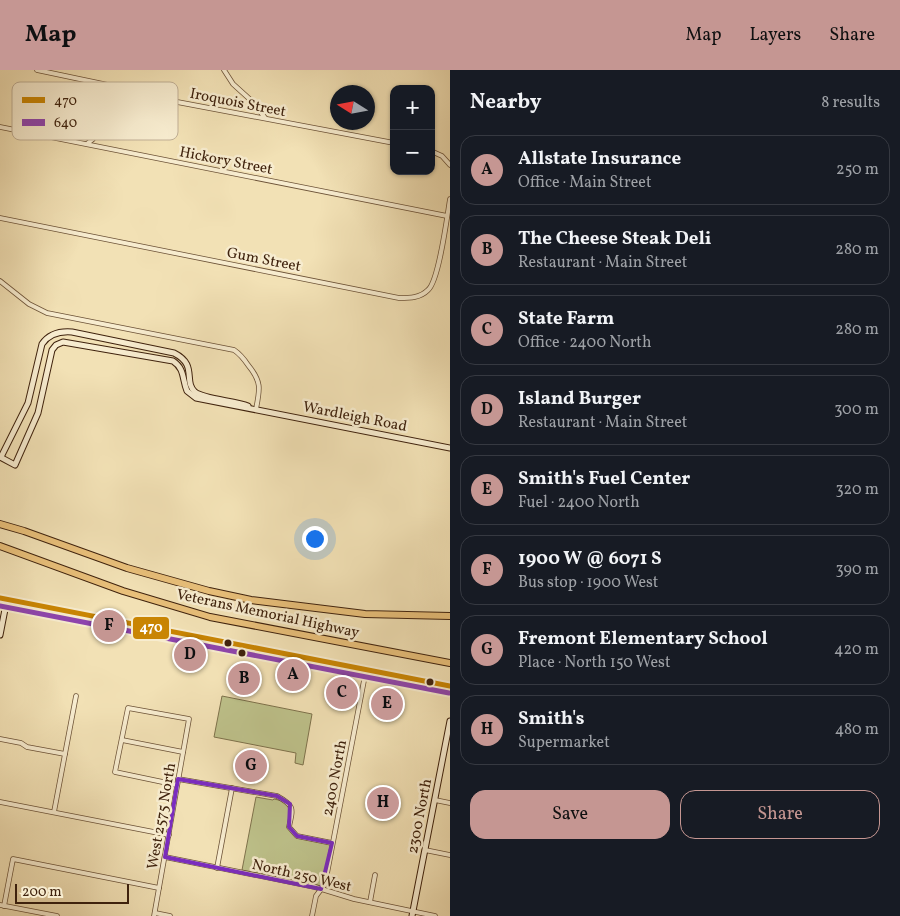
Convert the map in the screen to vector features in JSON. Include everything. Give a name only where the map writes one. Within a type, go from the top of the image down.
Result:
[{"type":"highway","points":[[0,519],[24,531]]},
{"type":"highway","name":"Veterans Memorial Highway","points":[[0,524],[127,568],[209,591],[251,600],[365,614],[450,616]]},
{"type":"highway","name":"Veterans Memorial Highway","points":[[0,546],[115,588],[210,617],[450,663]]},
{"type":"main road","points":[[61,332],[72,332],[174,353],[187,363],[192,388],[198,394],[240,403],[256,409],[192,396],[185,388],[178,364],[170,360],[61,343],[52,350],[38,413],[17,466],[1,457],[28,403],[42,344],[49,336],[61,332]]},
{"type":"main road","name":"Wardleigh Road","points":[[256,409],[450,448]]},
{"type":"main road","points":[[0,598],[450,686]]},
{"type":"main road","points":[[0,635],[7,599]]},
{"type":"main road","name":"2300 North","points":[[413,914],[434,800],[447,750],[450,721]]},
{"type":"street","name":"Iroquois Street","points":[[37,70],[94,82]]},
{"type":"street","points":[[224,70],[233,84],[254,103],[265,118]]},
{"type":"street","name":"Iroquois Street","points":[[178,101],[390,142]]},
{"type":"street","name":"Hickory Street","points":[[66,140],[447,216]]},
{"type":"street","points":[[86,144],[92,140]]},
{"type":"street","points":[[435,153],[442,156],[450,165]]},
{"type":"street","name":"Gum Street","points":[[0,218],[404,298],[419,297],[430,289],[436,277],[450,199]]},
{"type":"street","points":[[0,281],[29,304],[47,313],[234,350],[243,358],[258,380],[260,390],[256,409]]},
{"type":"street","name":"2400 North","points":[[312,916],[316,896],[325,884],[366,670]]},
{"type":"street","points":[[54,812],[76,696]]},
{"type":"street","name":"West 2575 North","points":[[122,740],[128,708],[189,719],[177,784],[175,809],[154,914]]},
{"type":"street","points":[[0,739],[21,743],[27,747],[65,754]]},
{"type":"street","points":[[177,784],[115,772],[122,740],[183,752]]},
{"type":"street","points":[[178,779],[277,796],[290,804],[292,810],[289,827],[292,832],[297,836],[332,843]]},
{"type":"street","points":[[217,868],[232,788]]},
{"type":"street","points":[[434,800],[450,803]]},
{"type":"street","points":[[0,802],[170,835]]},
{"type":"street","points":[[425,850],[450,855]]},
{"type":"street","name":"North 250 West","points":[[165,857],[321,889],[413,914],[435,916]]},
{"type":"street","points":[[57,916],[2,905],[13,859],[159,888]]},
{"type":"street","points":[[370,902],[375,875]]},
{"type":"street","points":[[154,914],[170,916]]},
{"type":"highlighted area","points":[[178,779],[277,796],[290,804],[289,827],[297,836],[332,843],[321,889],[165,857]]},
{"type":"green space","points":[[222,696],[312,714],[303,765],[295,763],[296,753],[214,737]]},
{"type":"green space","points":[[256,797],[274,799],[288,805],[290,812],[288,828],[296,837],[331,844],[322,886],[242,870]]},
{"type":"transit line","name":"470","points":[[0,598],[450,686]]},
{"type":"transit line","name":"640","points":[[0,606],[449,693]]},
{"type":"place","name":"1900 W @ 6071 S","points":[[109,626]]},
{"type":"place","name":"Island Burger","points":[[190,655]]},
{"type":"place","name":"Allstate Insurance","points":[[293,675]]},
{"type":"place","name":"The Cheese Steak Deli","points":[[244,679]]},
{"type":"place","name":"State Farm","points":[[342,693]]},
{"type":"place","name":"Smith's Fuel Center","points":[[387,704]]},
{"type":"place","name":"Fremont Elementary School","points":[[251,766]]},
{"type":"place","name":"Smith's","points":[[383,803]]}]
